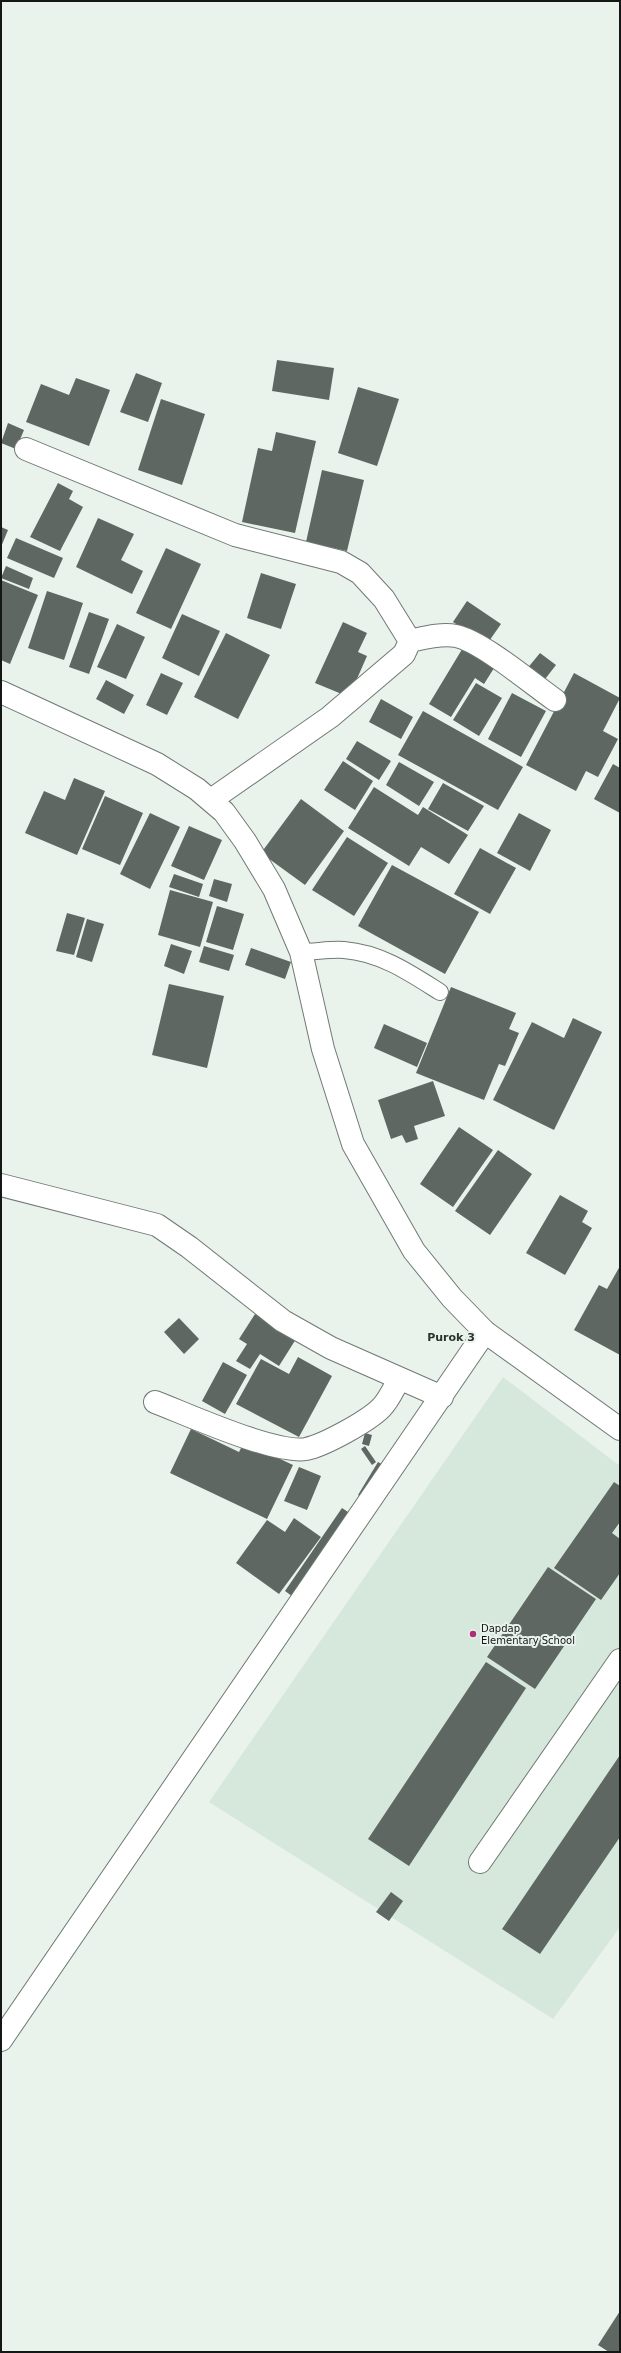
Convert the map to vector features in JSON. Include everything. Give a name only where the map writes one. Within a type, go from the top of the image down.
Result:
[{"type":"street","points":[[26,449],[235,535],[341,562],[360,573],[384,599],[410,641]]},
{"type":"street","points":[[410,641],[434,636],[455,636],[477,644],[555,700]]},
{"type":"street","points":[[211,800],[330,717],[404,654],[410,641]]},
{"type":"street","points":[[1,692],[157,764],[211,800],[224,812],[245,840],[274,889],[301,952],[323,1049],[354,1144],[414,1251],[452,1298],[485,1332],[620,1429]]},
{"type":"street","points":[[1,1185],[157,1225],[283,1321],[331,1348],[442,1397]]},
{"type":"street","points":[[1,2040],[485,1332]]},
{"type":"street","points":[[155,1402],[244,1437],[288,1448],[307,1448],[361,1423],[382,1407],[399,1379]]},
{"type":"street","points":[[480,1862],[620,1660]]},
{"type":"lane","points":[[301,952],[343,950],[363,952],[387,961],[440,992]]},
{"type":"shaded area","name":"Dapdap Elementary School","points":[[503,1377],[620,1466],[620,1927],[553,2019],[209,1802]]},
{"type":"building","points":[[277,360],[334,368],[329,400],[272,391]]},
{"type":"building","points":[[136,373],[162,383],[148,422],[120,412]]},
{"type":"building","points":[[76,378],[110,390],[89,446],[26,422],[41,384],[69,395]]},
{"type":"building","points":[[358,387],[399,399],[377,466],[338,453]]},
{"type":"building","points":[[161,399],[205,414],[182,485],[138,470]]},
{"type":"building","points":[[8,423],[24,430],[16,449],[1,443]]},
{"type":"building","points":[[276,432],[316,441],[295,533],[242,522],[258,448],[272,451]]},
{"type":"building","points":[[322,470],[364,480],[347,551],[306,542]]},
{"type":"building","points":[[58,483],[73,491],[69,499],[83,507],[60,551],[30,537]]},
{"type":"building","points":[[98,518],[134,534],[121,560],[143,571],[132,594],[76,567]]},
{"type":"building","points":[[1,527],[8,530],[1,547]]},
{"type":"building","points":[[16,538],[63,558],[54,578],[7,558]]},
{"type":"building","points":[[166,548],[201,564],[171,629],[136,613]]},
{"type":"building","points":[[6,566],[33,578],[29,589],[1,578]]},
{"type":"building","points":[[261,573],[296,584],[281,629],[247,618]]},
{"type":"building","points":[[1,580],[38,595],[10,664],[1,660]]},
{"type":"building","points":[[47,591],[83,603],[64,660],[28,648]]},
{"type":"building","points":[[467,601],[501,624],[487,644],[453,622]]},
{"type":"building","points":[[89,612],[109,619],[89,674],[69,667]]},
{"type":"building","points":[[182,614],[220,631],[199,676],[162,658]]},
{"type":"building","points":[[343,622],[367,633],[358,652],[367,656],[349,697],[315,683]]},
{"type":"building","points":[[117,624],[145,637],[126,679],[97,667]]},
{"type":"building","points":[[226,633],[270,655],[238,719],[194,697]]},
{"type":"building","points":[[464,646],[496,665],[484,684],[475,678],[451,717],[429,704]]},
{"type":"building","points":[[540,653],[556,665],[542,683],[526,670]]},
{"type":"building","points":[[161,673],[183,683],[167,715],[146,705]]},
{"type":"building","points":[[574,673],[620,698],[603,731],[618,739],[598,777],[586,771],[576,791],[526,765]]},
{"type":"building","points":[[106,680],[134,695],[124,714],[96,699]]},
{"type":"building","points":[[476,683],[502,698],[479,736],[453,720]]},
{"type":"building","points":[[512,693],[546,711],[521,757],[488,739]]},
{"type":"building","points":[[381,699],[413,717],[401,739],[369,722]]},
{"type":"building","points":[[423,711],[523,767],[498,810],[398,755]]},
{"type":"building","points":[[357,741],[391,761],[379,780],[346,759]]},
{"type":"building","points":[[343,761],[373,781],[355,810],[324,790]]},
{"type":"building","points":[[399,762],[434,782],[419,806],[386,785]]},
{"type":"building","points":[[613,764],[620,768],[620,813],[594,799]]},
{"type":"building","points":[[74,778],[105,791],[77,855],[25,833],[44,791],[65,800]]},
{"type":"building","points":[[443,783],[484,806],[468,831],[428,809]]},
{"type":"building","points":[[374,787],[418,815],[423,807],[468,835],[449,864],[421,847],[409,866],[348,828]]},
{"type":"building","points":[[105,796],[143,813],[120,865],[82,849]]},
{"type":"building","points":[[301,799],[344,831],[305,885],[261,853]]},
{"type":"building","points":[[150,813],[180,827],[150,889],[120,874]]},
{"type":"building","points":[[519,813],[551,830],[530,871],[497,853]]},
{"type":"building","points":[[189,826],[222,840],[204,880],[171,866]]},
{"type":"building","points":[[347,837],[388,863],[354,916],[312,890]]},
{"type":"building","points":[[480,848],[516,868],[490,914],[454,894]]},
{"type":"building","points":[[392,865],[479,912],[445,974],[358,926]]},
{"type":"building","points":[[174,874],[203,884],[199,897],[169,887]]},
{"type":"building","points":[[214,879],[232,884],[227,902],[209,896]]},
{"type":"building","points":[[170,890],[213,902],[200,947],[158,935]]},
{"type":"building","points":[[217,906],[244,914],[233,950],[206,942]]},
{"type":"building","points":[[67,913],[85,918],[74,955],[56,951]]},
{"type":"building","points":[[87,919],[104,924],[92,962],[76,957]]},
{"type":"building","points":[[171,944],[192,951],[184,974],[164,966]]},
{"type":"building","points":[[204,946],[234,955],[229,971],[199,962]]},
{"type":"building","points":[[251,948],[291,962],[285,979],[245,965]]},
{"type":"building","points":[[169,984],[224,996],[207,1068],[152,1055]]},
{"type":"building","points":[[451,987],[516,1013],[509,1029],[519,1033],[505,1066],[499,1064],[484,1100],[416,1073]]},
{"type":"building","points":[[573,1018],[602,1032],[554,1130],[493,1100],[532,1022],[564,1038]]},
{"type":"building","points":[[384,1024],[427,1043],[417,1067],[374,1048]]},
{"type":"building","points":[[433,1081],[445,1116],[414,1126],[418,1139],[406,1143],[402,1135],[391,1139],[378,1100]]},
{"type":"building","points":[[459,1127],[493,1150],[453,1207],[420,1184]]},
{"type":"building","points":[[498,1150],[532,1174],[490,1235],[455,1211]]},
{"type":"building","points":[[560,1195],[588,1211],[582,1222],[592,1228],[565,1275],[526,1253]]},
{"type":"building","points":[[620,1266],[620,1355],[574,1330],[599,1285],[607,1289]]},
{"type":"building","points":[[255,1314],[296,1339],[279,1366],[260,1354],[250,1369],[236,1361],[247,1344],[239,1339]]},
{"type":"building","points":[[179,1318],[199,1339],[184,1354],[164,1332]]},
{"type":"building","points":[[298,1357],[332,1376],[299,1437],[236,1404],[261,1359],[289,1374]]},
{"type":"building","points":[[223,1362],[247,1375],[225,1414],[202,1401]]},
{"type":"building","points":[[191,1429],[239,1452],[244,1442],[293,1465],[267,1519],[170,1473]]},
{"type":"building","points":[[365,1433],[372,1435],[369,1446],[362,1444]]},
{"type":"building","points":[[365,1446],[376,1462],[372,1465],[361,1449]]},
{"type":"building","points":[[378,1462],[387,1467],[366,1500],[358,1495]]},
{"type":"building","points":[[299,1467],[321,1476],[307,1510],[284,1501]]},
{"type":"building","points":[[614,1482],[620,1486],[620,1522],[612,1533],[620,1539],[620,1573],[601,1600],[554,1568]]},
{"type":"building","points":[[342,1508],[354,1516],[296,1599],[285,1591]]},
{"type":"building","points":[[294,1518],[321,1537],[279,1594],[236,1563],[267,1520],[285,1532]]},
{"type":"building","points":[[548,1567],[596,1599],[535,1689],[487,1657]]},
{"type":"building","points":[[486,1662],[526,1688],[409,1866],[368,1839]]},
{"type":"building","points":[[620,1755],[620,1837],[540,1954],[502,1929]]},
{"type":"building","points":[[391,1892],[403,1901],[389,1921],[376,1912]]},
{"type":"building","points":[[620,2311],[620,2352],[609,2352],[598,2345]]},
{"type":"place","name":"Dapdap Elementary School","points":[[473,1634]]},
{"type":"district","name":"Purok 3","points":[[451,1337]]}]
